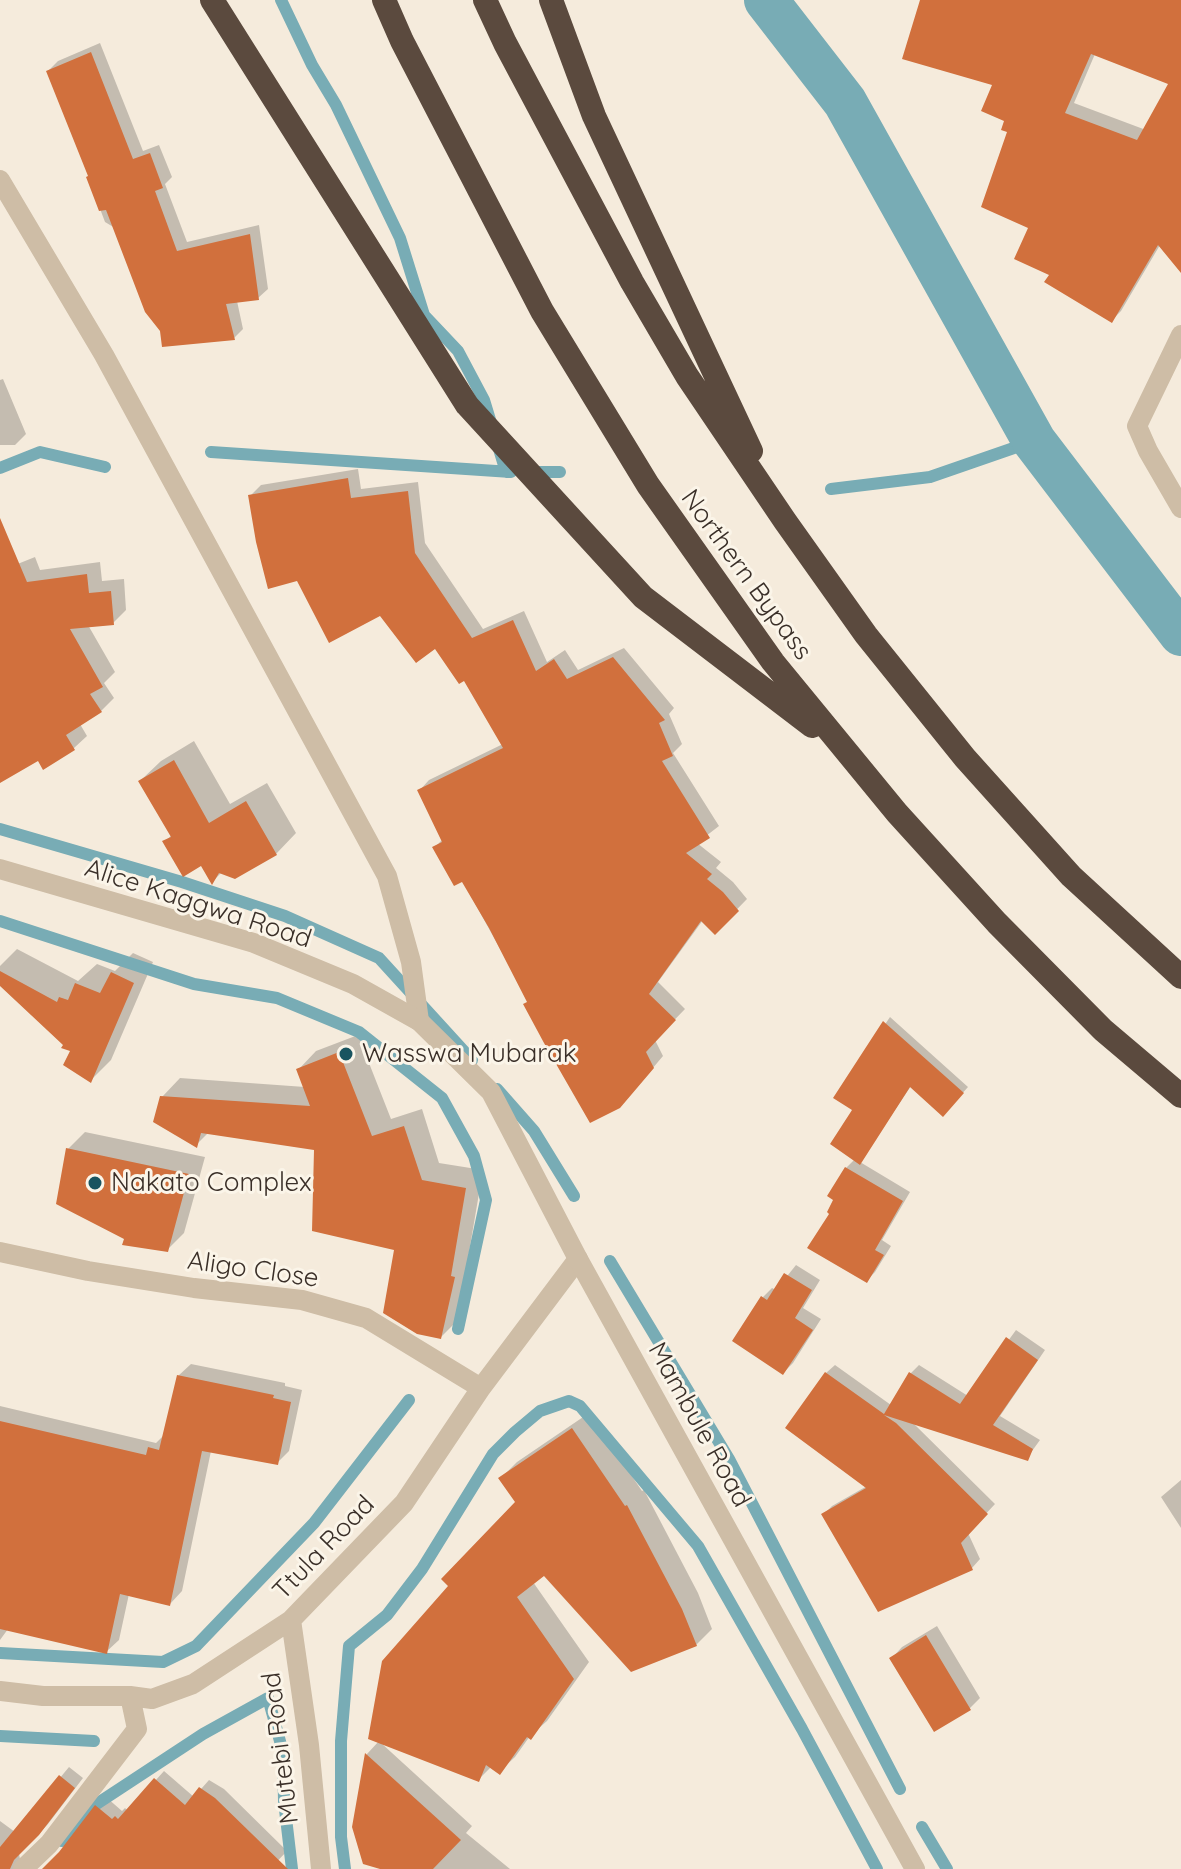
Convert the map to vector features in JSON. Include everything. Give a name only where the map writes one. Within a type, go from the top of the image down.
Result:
[{"type":"highway","points":[[212,0],[467,405],[643,597],[842,749]]},
{"type":"highway","name":"Northern Bypass","points":[[384,0],[409,55],[535,298],[588,391],[648,485],[773,662],[842,749],[997,923],[1103,1030],[1181,1096]]},
{"type":"highway","points":[[485,0],[632,282],[687,376],[866,635],[965,758],[1071,876],[1181,977]]},
{"type":"highway","points":[[551,0],[594,116],[785,521]]},
{"type":"street","points":[[0,180],[104,355],[387,876],[411,962],[419,1021]]},
{"type":"street","points":[[1181,335],[1137,426],[1181,508]]},
{"type":"street","name":"Alice Kaggwa Road","points":[[0,869],[254,943],[353,984],[419,1021]]},
{"type":"street","name":"Mambule Road","points":[[419,1021],[491,1092],[578,1259],[915,1869]]},
{"type":"street","name":"Aligo Close","points":[[0,1252],[88,1271],[194,1288],[302,1300],[366,1318],[481,1388]]},
{"type":"street","name":"Ttula Road","points":[[0,1691],[43,1696],[152,1699],[193,1684],[291,1620],[404,1503],[481,1388],[578,1259]]},
{"type":"street","name":"Mutebi Road","points":[[291,1620],[309,1745],[321,1869]]},
{"type":"street","points":[[23,1869],[49,1844],[137,1729],[130,1696]]},
{"type":"building","points":[[920,0],[1181,0],[1181,273],[1158,245],[1112,323],[1044,282],[1049,275],[1014,259],[1028,228],[981,207],[1007,132],[1001,130],[1004,121],[981,111],[992,85],[902,59]],"holes":[[[1091,54],[1168,84],[1137,140],[1065,113]]]},
{"type":"building","points":[[91,52],[133,159],[150,153],[163,188],[155,191],[177,251],[250,234],[259,300],[226,304],[235,340],[162,347],[160,331],[145,312],[106,210],[99,211],[46,71]]},
{"type":"building","points":[[348,478],[351,498],[408,491],[415,553],[472,638],[513,620],[536,671],[554,659],[567,679],[613,657],[665,720],[659,723],[673,756],[662,761],[710,838],[686,853],[712,874],[707,879],[739,911],[715,935],[701,921],[649,994],[676,1020],[646,1052],[654,1068],[620,1108],[590,1123],[523,1004],[527,1002],[489,928],[462,882],[454,886],[432,847],[442,842],[417,790],[503,748],[464,681],[459,684],[435,649],[416,663],[380,616],[329,643],[297,581],[268,589],[248,495]]},
{"type":"building","points":[[0,518],[27,582],[87,574],[89,593],[111,591],[114,625],[70,629],[103,687],[90,694],[102,712],[66,735],[75,750],[43,770],[38,761],[0,783]]},
{"type":"building","points":[[174,760],[209,823],[246,801],[277,855],[235,879],[219,873],[212,885],[201,866],[183,877],[162,841],[171,837],[138,781]]},
{"type":"building","points":[[0,971],[57,1002],[59,997],[68,1000],[75,983],[100,993],[111,972],[134,983],[91,1083],[63,1065],[70,1051],[61,1048],[63,1045],[0,986]]},
{"type":"building","points":[[883,1021],[964,1093],[943,1117],[910,1087],[860,1165],[830,1144],[852,1110],[833,1098]]},
{"type":"building","points":[[339,1052],[372,1136],[404,1126],[422,1180],[466,1188],[451,1276],[455,1277],[441,1339],[417,1334],[383,1313],[394,1250],[312,1231],[314,1150],[201,1133],[197,1148],[153,1122],[160,1096],[310,1106],[296,1069]]},
{"type":"building","points":[[66,1148],[189,1174],[168,1252],[122,1245],[124,1239],[56,1204]]},
{"type":"building","points":[[845,1167],[903,1201],[875,1250],[884,1255],[867,1283],[807,1248],[829,1214],[827,1212],[833,1200],[827,1196]]},
{"type":"building","points":[[784,1273],[812,1290],[795,1318],[813,1330],[783,1375],[732,1341],[761,1296],[767,1300]]},
{"type":"building","points":[[1006,1337],[1038,1360],[993,1425],[1033,1449],[1028,1461],[884,1415],[896,1423],[988,1514],[961,1543],[973,1570],[878,1612],[821,1514],[866,1488],[785,1428],[825,1372],[884,1414],[909,1372],[960,1404]]},
{"type":"building","points":[[177,1375],[274,1395],[273,1398],[291,1402],[278,1465],[202,1451],[170,1606],[120,1594],[107,1654],[0,1629],[0,1421],[146,1455],[148,1447],[159,1450]]},
{"type":"building","points":[[572,1428],[627,1505],[682,1609],[697,1646],[631,1672],[544,1576],[517,1597],[574,1679],[531,1740],[527,1737],[500,1775],[486,1765],[479,1782],[368,1739],[382,1661],[448,1586],[441,1579],[515,1502],[498,1478]]},
{"type":"building","points":[[926,1635],[971,1710],[934,1732],[889,1658]]},
{"type":"building","points":[[365,1753],[461,1840],[433,1869],[380,1869],[363,1864],[352,1827]]},
{"type":"building","points":[[59,1775],[75,1788],[39,1835],[14,1860],[10,1869],[0,1869],[0,1847]]},
{"type":"building","points":[[154,1778],[185,1805],[199,1787],[215,1798],[288,1869],[42,1869],[95,1805],[112,1819],[115,1816],[118,1819]]},
{"type":"waterway","points":[[281,0],[400,238],[424,315],[458,351],[484,400],[491,423]]},
{"type":"waterway","points":[[766,0],[845,102],[1034,441],[1181,634]]},
{"type":"waterway","points":[[831,489],[930,477],[1034,441]]},
{"type":"waterway","points":[[499,449],[506,472]]},
{"type":"waterway","points":[[0,468],[40,452],[105,467]]},
{"type":"waterway","points":[[211,452],[511,472]]},
{"type":"waterway","points":[[529,472],[560,472]]},
{"type":"waterway","points":[[0,829],[182,882],[285,916],[379,958],[472,1060]]},
{"type":"waterway","points":[[0,921],[194,984],[277,998],[359,1032],[442,1098],[474,1156],[486,1200],[458,1329]]},
{"type":"waterway","points":[[497,1089],[534,1131],[574,1196]]},
{"type":"waterway","points":[[610,1261],[729,1459],[900,1789]]},
{"type":"waterway","points":[[0,1653],[163,1662],[196,1646],[314,1523],[409,1400]]},
{"type":"waterway","points":[[345,1869],[341,1837],[341,1741],[349,1646],[387,1615],[422,1569],[493,1454],[540,1411],[569,1401],[580,1406],[698,1546],[877,1869]]},
{"type":"waterway","points":[[62,1841],[95,1805],[203,1734],[268,1698],[283,1752],[284,1801],[292,1869]]},
{"type":"waterway","points":[[0,1736],[94,1741]]},
{"type":"waterway","points":[[922,1827],[947,1869]]},
{"type":"place","name":"Wasswa Mubarak","points":[[346,1054]]},
{"type":"place","name":"Nakato Complex","points":[[95,1183]]}]
